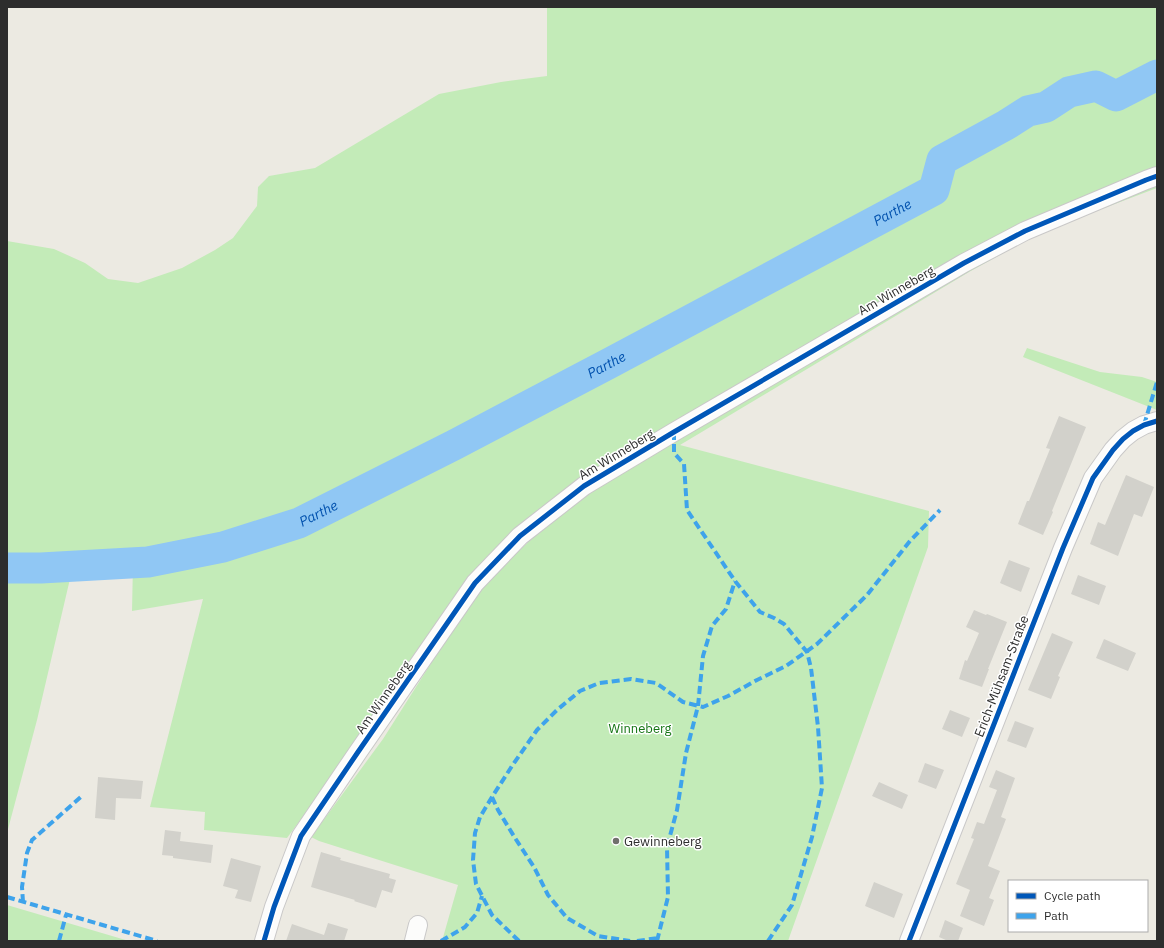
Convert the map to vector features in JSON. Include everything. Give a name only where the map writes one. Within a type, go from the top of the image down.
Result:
[{"type":"street","name":"Am Winneberg","points":[[264,941],[274,907],[301,836],[475,583],[520,536],[584,486],[964,263],[1025,231],[1157,176]]},
{"type":"street","name":"Erich-Mühsam-Straße","points":[[909,941],[1084,497],[1093,478],[1106,459],[1133,431],[1144,425],[1157,421]]},
{"type":"green space","points":[[547,7],[1157,7],[1157,170],[1094,193],[524,524],[287,838],[204,830],[205,812],[150,807],[203,599],[132,611],[133,563],[125,565],[73,566],[37,720],[7,833],[7,241],[54,249],[85,263],[108,279],[138,283],[182,268],[215,250],[233,238],[257,206],[258,187],[269,176],[315,168],[439,94],[501,82],[547,76]]},
{"type":"green space","name":"Winneberg","points":[[1157,181],[1157,188],[1027,240],[969,272],[680,445],[929,511],[928,547],[788,941],[442,941],[458,885],[319,841],[311,837],[383,739],[461,616],[488,581],[549,522],[599,485],[1026,236]]},
{"type":"green space","points":[[1027,348],[1100,372],[1142,377],[1157,382],[1157,410],[1023,357]]},
{"type":"green space","points":[[7,905],[129,941],[7,941]]},
{"type":"building","points":[[1059,416],[1086,427],[1043,535],[1018,524],[1050,449],[1046,448]]},
{"type":"building","points":[[1126,475],[1154,487],[1142,517],[1134,514],[1118,556],[1090,544],[1098,522],[1105,525]]},
{"type":"building","points":[[1009,560],[1030,568],[1021,592],[1000,583]]},
{"type":"building","points":[[1078,575],[1106,586],[1099,605],[1071,594]]},
{"type":"building","points":[[974,610],[1007,622],[982,687],[959,679],[965,660],[967,661],[979,633],[966,627]]},
{"type":"building","points":[[1052,633],[1073,642],[1058,676],[1060,677],[1051,699],[1028,690]]},
{"type":"building","points":[[1104,639],[1136,653],[1128,671],[1096,658]]},
{"type":"building","points":[[950,710],[970,718],[962,737],[942,729]]},
{"type":"building","points":[[1015,721],[1034,728],[1026,748],[1007,741]]},
{"type":"building","points":[[925,763],[944,770],[936,789],[918,782]]},
{"type":"building","points":[[996,770],[1015,778],[1001,817],[1006,819],[988,866],[1000,871],[989,898],[994,900],[984,926],[960,916],[970,890],[956,884],[974,839],[971,838],[977,822],[984,824],[997,790],[989,787]]},
{"type":"building","points":[[98,777],[143,781],[141,799],[116,798],[115,820],[95,818]]},
{"type":"building","points":[[879,782],[908,795],[902,809],[872,796]]},
{"type":"building","points":[[165,830],[181,832],[180,841],[213,845],[211,863],[162,855]]},
{"type":"building","points":[[321,852],[341,858],[340,860],[390,874],[389,878],[396,880],[392,893],[382,890],[376,908],[311,887]]},
{"type":"building","points":[[231,858],[261,866],[251,902],[235,898],[238,890],[223,886]]},
{"type":"building","points":[[874,882],[903,894],[894,918],[865,906]]},
{"type":"building","points":[[945,920],[963,928],[958,941],[948,941],[939,937]]},
{"type":"building","points":[[328,923],[348,929],[344,941],[286,941],[292,924],[324,935]]},
{"type":"waterway","name":"Parthe","points":[[7,568],[41,568],[148,562],[223,547],[299,523],[454,445],[934,190],[942,160],[1006,125],[1028,111],[1046,107],[1069,92],[1096,86],[1116,96],[1157,75]]},
{"type":"marked path","points":[[1144,425],[1157,382]]},
{"type":"marked path","points":[[674,432],[674,453],[684,464],[687,510],[735,581],[760,612],[784,624],[807,652],[811,668],[818,727],[822,788],[812,837],[792,905],[768,941]]},
{"type":"marked path","points":[[519,941],[492,915],[476,884],[473,860],[475,833],[480,817],[492,797],[537,730],[557,710],[580,691],[599,683],[631,679],[656,683],[683,702],[703,707],[728,696],[786,666],[817,644],[867,595],[910,541],[940,510]]},
{"type":"marked path","points":[[657,941],[668,897],[667,847],[677,810],[686,753],[698,706],[703,656],[712,626],[726,609],[735,581]]},
{"type":"marked path","points":[[23,902],[22,887],[27,853],[32,840],[83,795]]},
{"type":"marked path","points":[[492,797],[498,810],[534,867],[548,895],[567,918],[598,936],[630,941]]},
{"type":"marked path","points":[[441,941],[465,927],[477,913],[482,896]]},
{"type":"marked path","points":[[7,897],[157,941]]},
{"type":"marked path","points":[[59,941],[66,915]]},
{"type":"marked path","points":[[637,941],[658,938]]},
{"type":"cycle path","points":[[264,941],[274,907],[301,836],[475,583],[520,536],[584,486],[964,263],[1025,231],[1157,176]]},
{"type":"cycle path","points":[[909,941],[1063,548],[1093,478],[1113,450],[1123,439],[1144,425],[1157,421]]},
{"type":"place","name":"Gewinneberg","points":[[616,841]]}]
